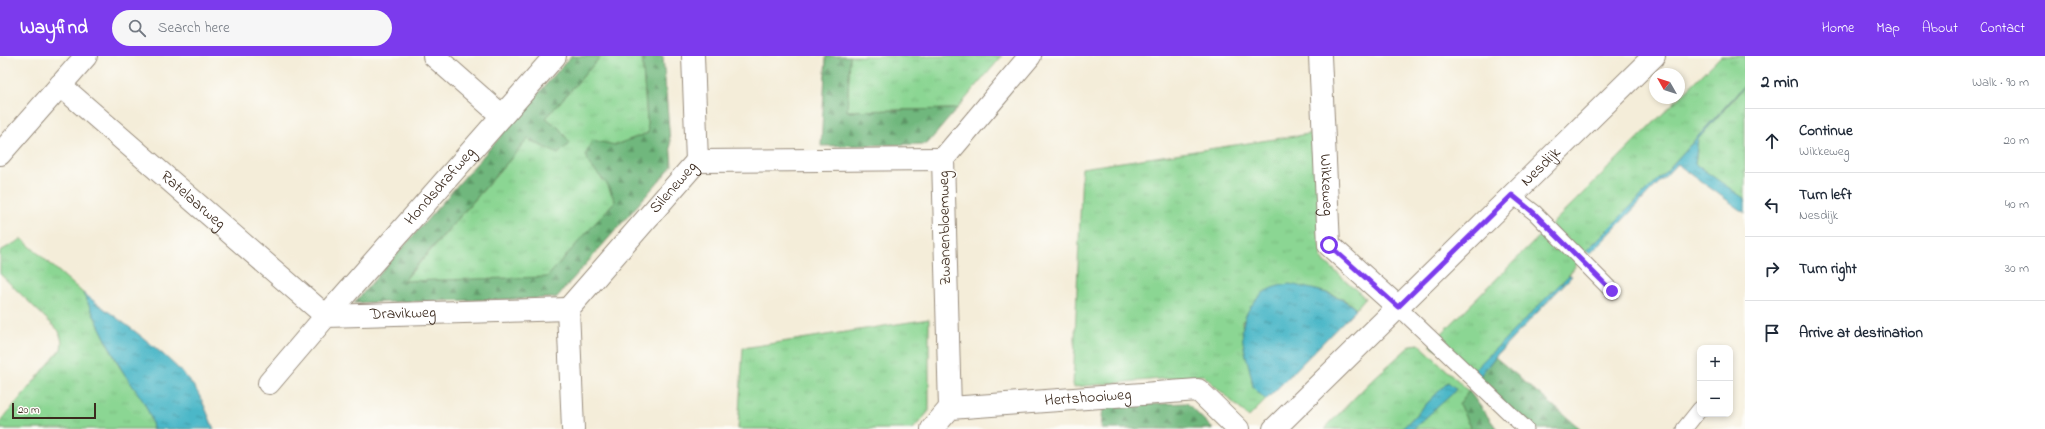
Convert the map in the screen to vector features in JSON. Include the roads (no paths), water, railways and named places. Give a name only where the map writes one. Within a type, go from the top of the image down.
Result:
[{"type":"street","points":[[0,154],[86,56]]},
{"type":"street","points":[[434,56],[501,115]]},
{"type":"street","name":"Hondsdrafweg","points":[[326,316],[501,115],[555,56]]},
{"type":"street","points":[[693,56],[697,161]]},
{"type":"street","name":"Zwanenbloemweg","points":[[950,408],[943,159],[1030,56]]},
{"type":"street","name":"Wikkeweg","points":[[1320,56],[1329,245],[1398,307]]},
{"type":"street","name":"Nesdijk","points":[[1274,429],[1654,56]]},
{"type":"street","name":"Ratelaarweg","points":[[60,85],[326,316]]},
{"type":"street","name":"Sileneweg","points":[[568,309],[697,161],[943,159]]},
{"type":"street","points":[[568,309],[573,429]]},
{"type":"street","name":"Dravikweg","points":[[326,316],[568,309]]},
{"type":"street","points":[[269,383],[326,316]]},
{"type":"street","name":"Hertshooiweg","points":[[950,408],[1198,390],[1238,429]]},
{"type":"street","points":[[932,429],[950,408]]},
{"type":"lane","points":[[1512,195],[1534,213],[1612,291]]},
{"type":"lane","points":[[1398,307],[1526,429]]},
{"type":"lane","points":[[1684,429],[1697,413]]},
{"type":"water","points":[[1745,85],[1698,139],[1695,164],[1745,199],[1745,213],[1677,164],[1590,254],[1586,251],[1671,166]]},
{"type":"water","points":[[1569,275],[1572,276],[1495,357],[1480,376],[1474,370]]},
{"type":"water","points":[[1290,284],[1333,295],[1356,309],[1266,400],[1253,387],[1243,342],[1242,332],[1244,322],[1255,301],[1262,294],[1275,287]]},
{"type":"water","points":[[83,293],[152,345],[189,380],[197,391],[214,429],[153,429],[144,403],[119,365]]},
{"type":"water","points":[[1448,382],[1456,389],[1451,395],[1413,429],[1402,429]]}]
